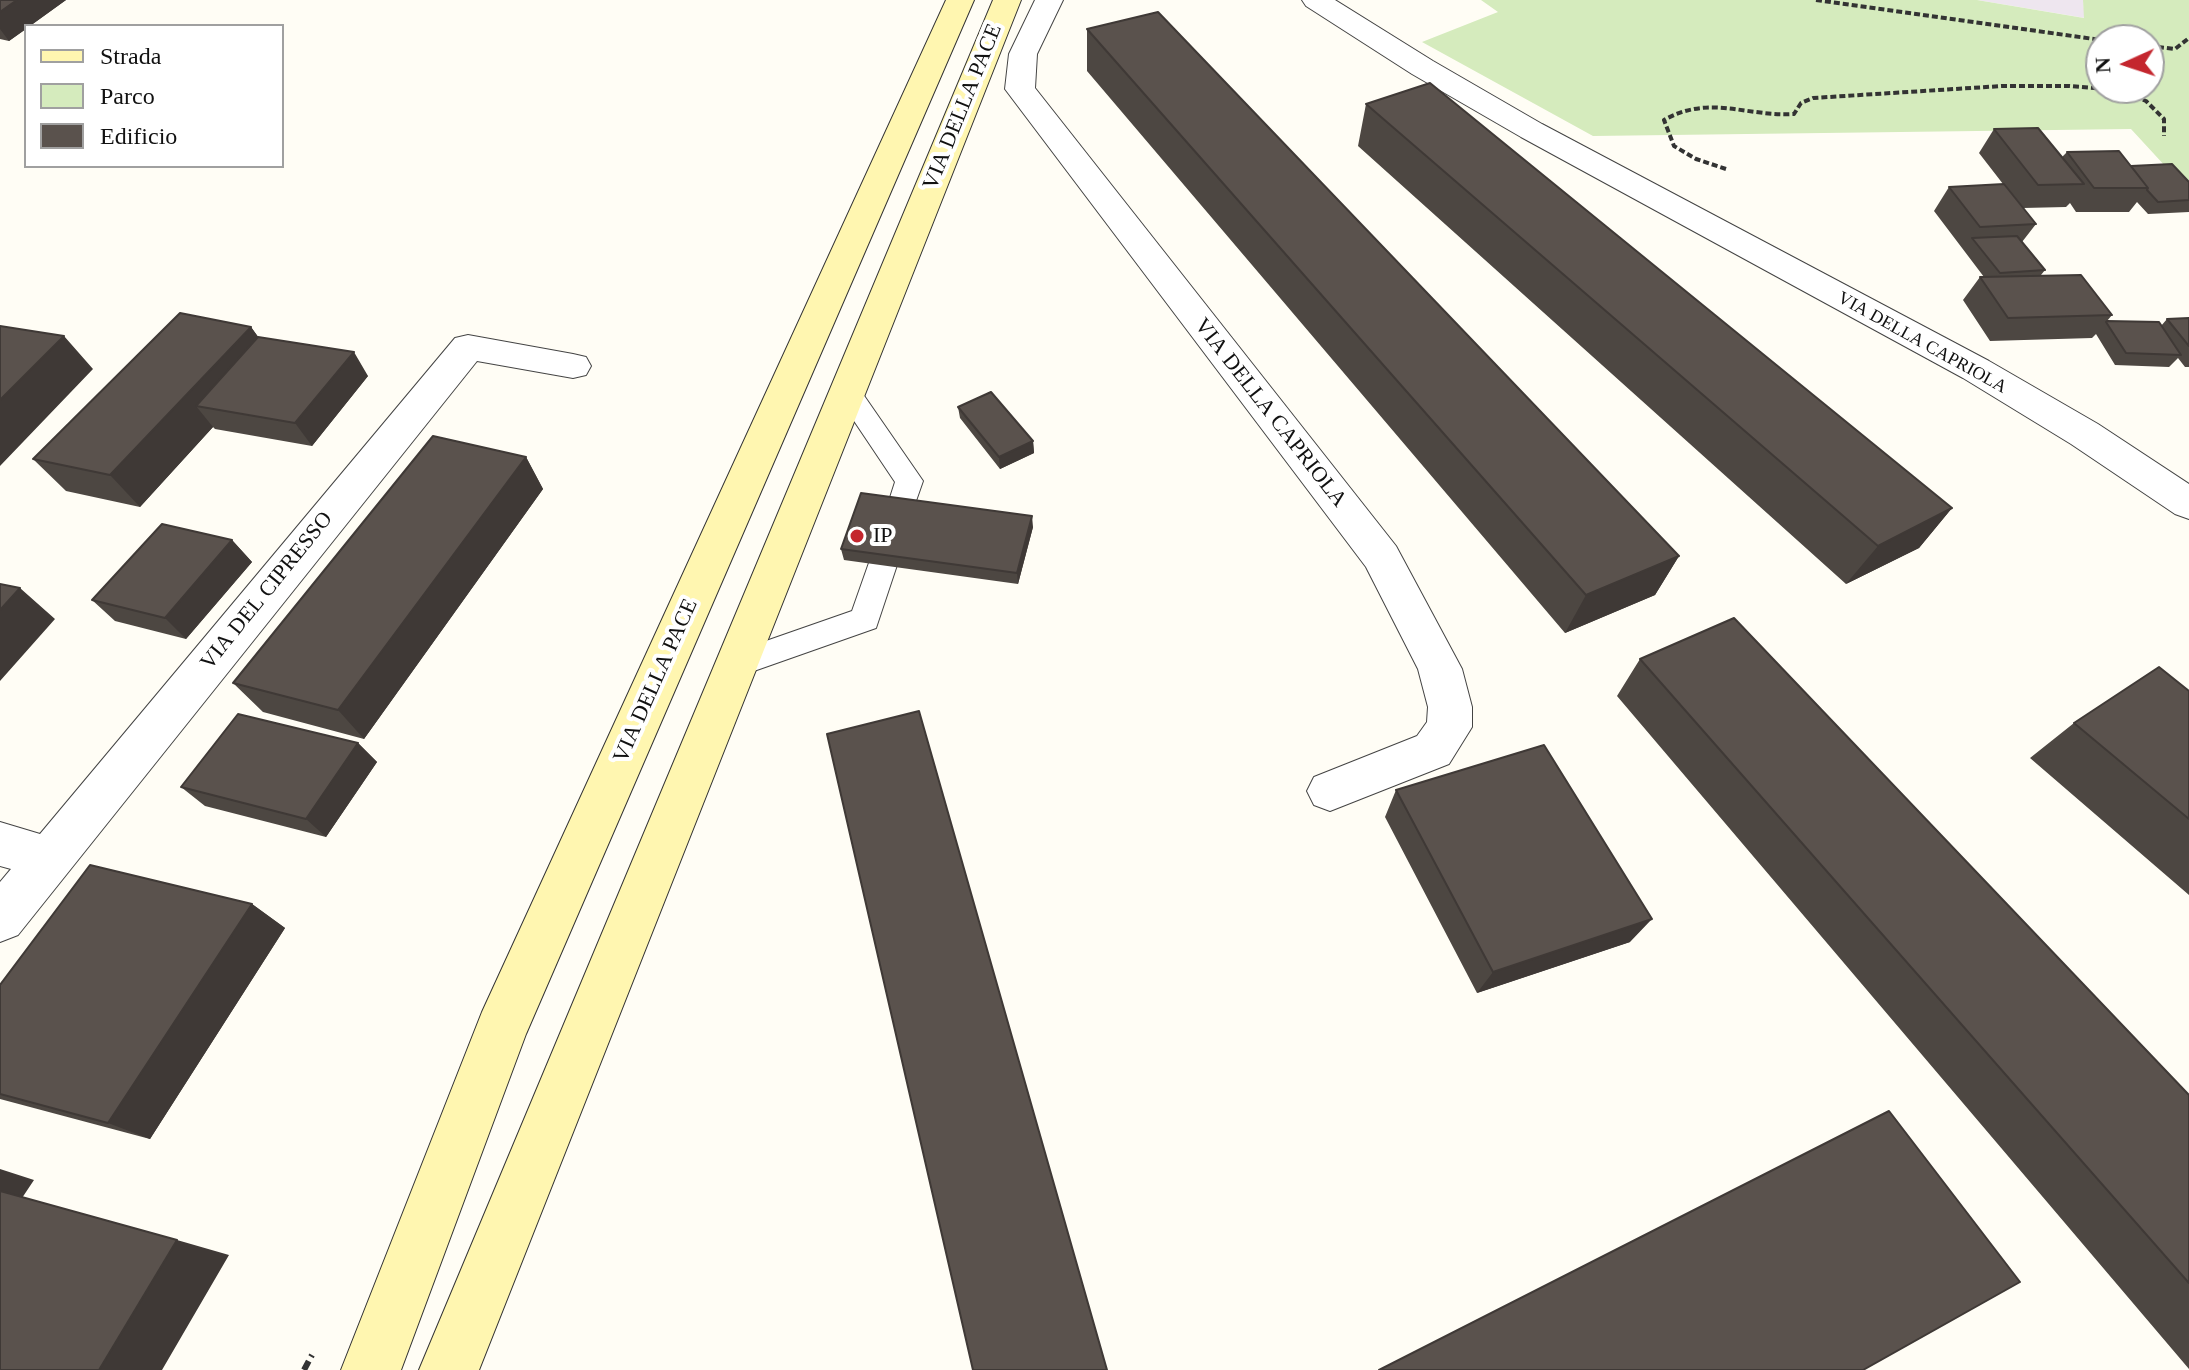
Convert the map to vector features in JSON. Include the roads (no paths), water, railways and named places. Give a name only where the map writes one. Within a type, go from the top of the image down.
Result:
[{"type":"street","name":"VIA DELLA PACE","points":[[371,1370],[501,1030],[960,0]]},
{"type":"street","name":"VIA DELLA PACE","points":[[449,1370],[1007,0]]},
{"type":"street","name":"VIA DELLA CAPRIOLA","points":[[1049,0],[1022,54],[1017,71],[1020,89],[1382,557],[1440,669],[1450,707],[1449,727],[1433,750],[1330,791]]},
{"type":"street","name":"VIA DELLA CAPRIOLA","points":[[1316,0],[1450,86],[2005,388],[2123,457],[2189,504]]},
{"type":"street","name":"VIA DEL CIPRESSO","points":[[0,919],[468,347],[573,366]]},
{"type":"street","points":[[0,844],[48,858]]},
{"type":"lane","points":[[847,391],[909,481],[900,510]]},
{"type":"lane","points":[[734,665],[865,619],[882,565]]},
{"type":"place","name":"IP","points":[[857,536]]}]
